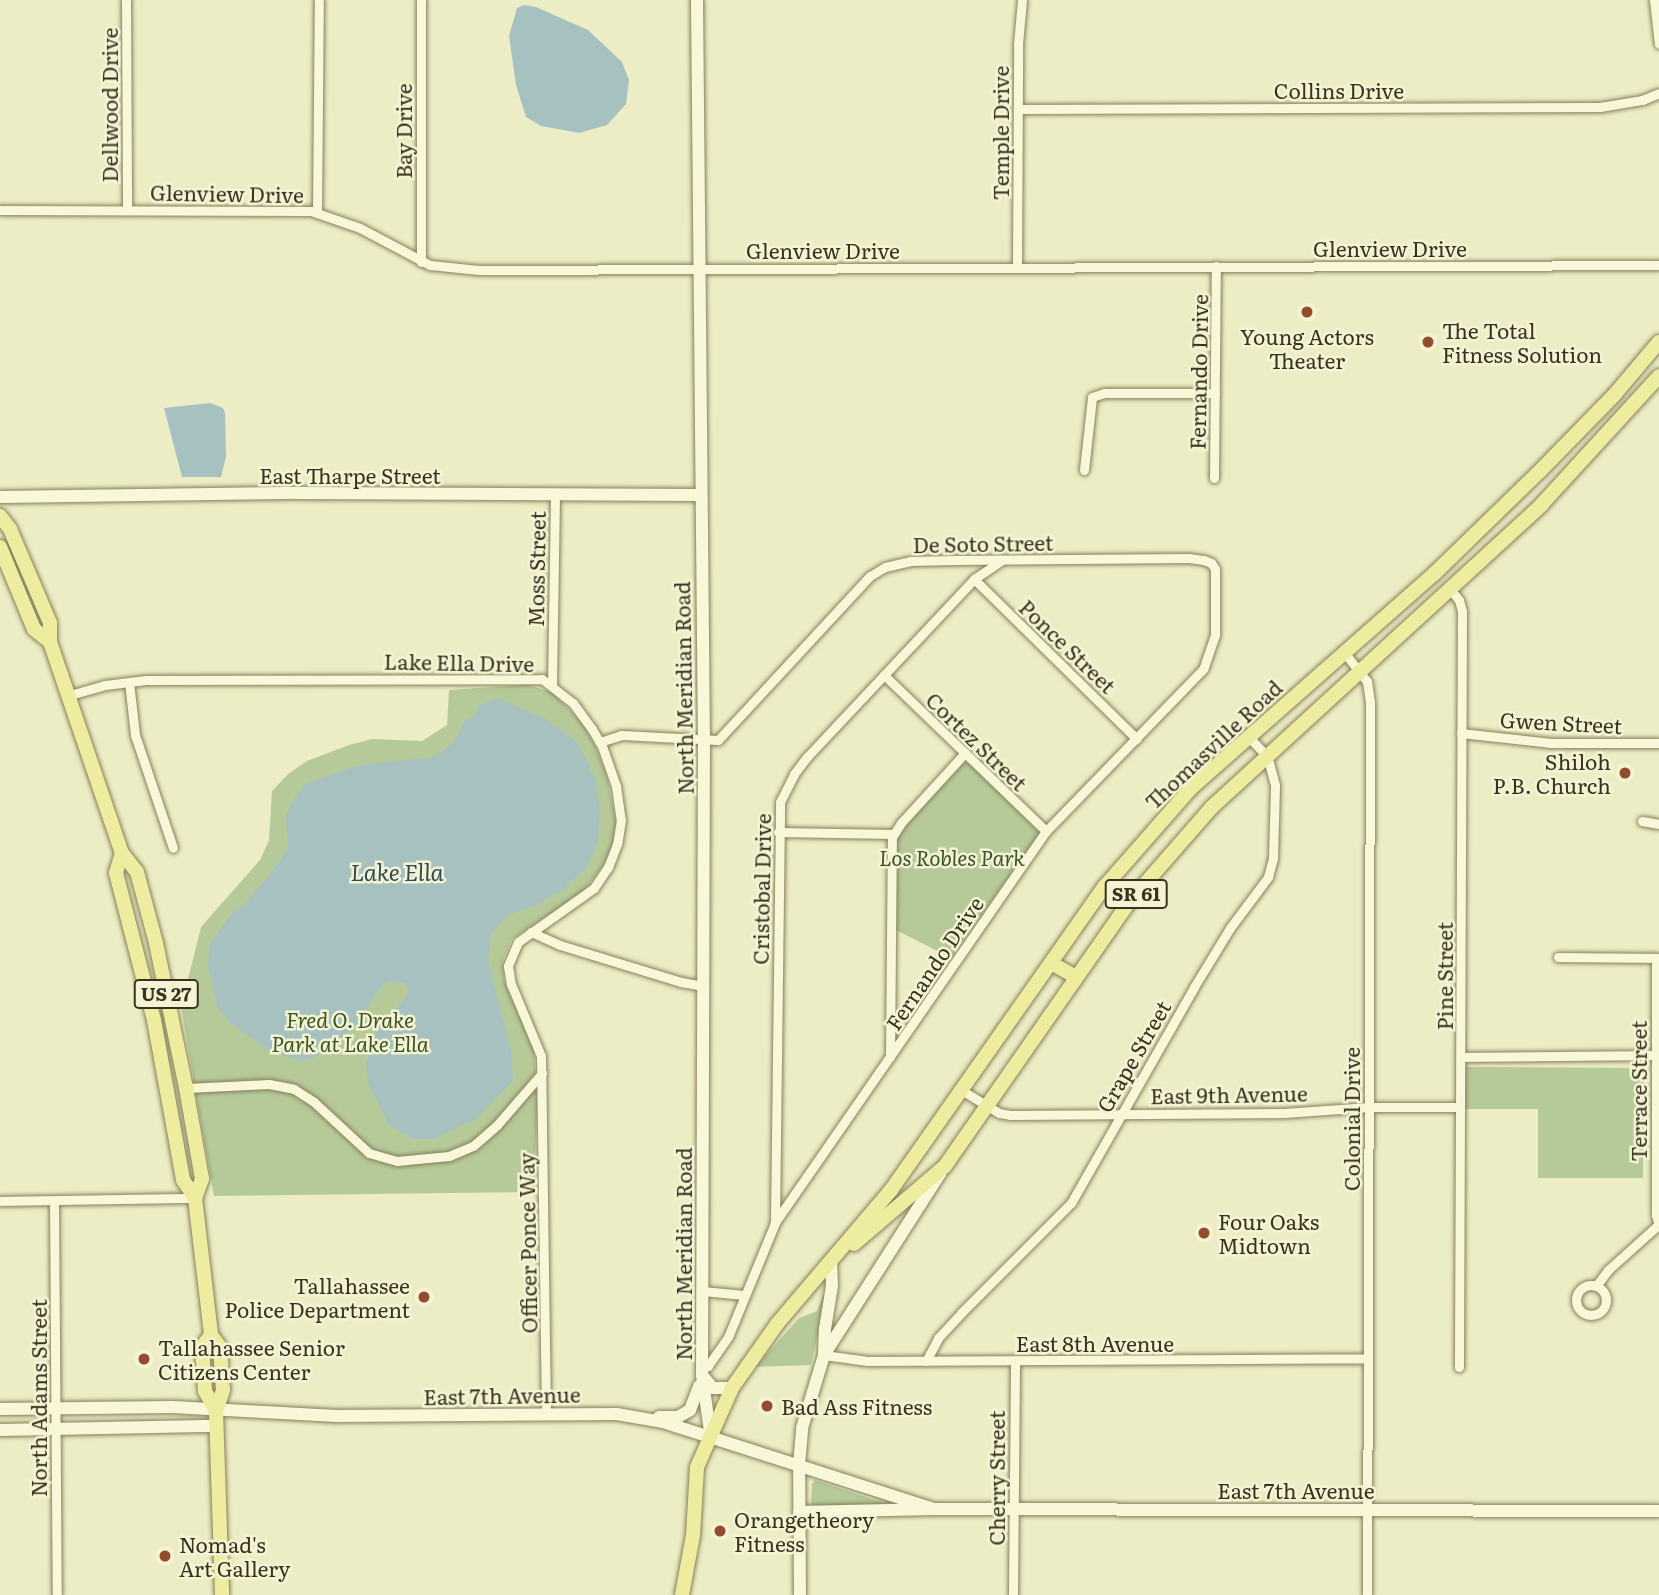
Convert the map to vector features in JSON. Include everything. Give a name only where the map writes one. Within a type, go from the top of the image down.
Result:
[{"type":"main road","name":"Thomasville Road","points":[[682,1595],[695,1514],[712,1438],[732,1388],[777,1324],[891,1190],[1105,886],[1191,788],[1449,559],[1524,487],[1659,341]]},
{"type":"main road","points":[[1644,359],[1659,374]]},
{"type":"main road","name":"Thomasville Road","points":[[831,1263],[945,1166],[1129,902],[1212,807],[1541,505],[1659,374]]},
{"type":"main road","points":[[1524,487],[1541,505]]},
{"type":"main road","name":"US 27","points":[[0,516],[10,529],[50,623],[50,642],[122,853],[136,872],[186,1088],[202,1179],[195,1198],[211,1335],[220,1347],[223,1390],[217,1419],[222,1595]]},
{"type":"main road","name":"US 27","points":[[0,547],[34,629],[50,642]]},
{"type":"main road","points":[[1449,559],[1466,574]]},
{"type":"main road","name":"US 27","points":[[122,853],[116,873],[135,939],[167,1088],[183,1180],[195,1198]]},
{"type":"main road","points":[[1051,963],[1076,977]]},
{"type":"main road","points":[[167,1088],[186,1088]]},
{"type":"street","name":"Dellwood Drive","points":[[126,0],[127,210]]},
{"type":"street","points":[[317,212],[319,0]]},
{"type":"street","name":"Bay Drive","points":[[421,0],[421,262]]},
{"type":"street","name":"North Meridian Road","points":[[697,0],[699,495],[704,741],[702,1371],[712,1438]]},
{"type":"street","name":"Temple Drive","points":[[1017,267],[1018,44],[1022,0]]},
{"type":"street","points":[[1654,0],[1659,44]]},
{"type":"street","name":"Collins Drive","points":[[1018,109],[1600,107],[1642,100],[1659,93]]},
{"type":"street","name":"Glenview Drive","points":[[0,209],[317,212],[360,228],[421,262],[446,269],[1659,265]]},
{"type":"street","name":"Fernando Drive","points":[[1214,478],[1216,266]]},
{"type":"street","points":[[1084,470],[1092,397],[1104,393],[1215,393]]},
{"type":"street","name":"Moss Street","points":[[552,686],[555,494]]},
{"type":"street","name":"East Tharpe Street","points":[[0,497],[699,495]]},
{"type":"street","name":"De Soto Street","points":[[704,741],[718,740],[870,576],[881,569],[910,561],[1189,558],[1211,563]]},
{"type":"street","name":"Cristobal Drive","points":[[775,1223],[780,802],[794,774],[884,675],[974,579],[1002,560]]},
{"type":"street","name":"Fernando Drive","points":[[702,1371],[728,1337],[775,1223],[1046,831],[1186,691],[1209,657],[1215,635],[1217,583],[1211,563]]},
{"type":"street","name":"Ponce Street","points":[[974,579],[1137,739]]},
{"type":"street","name":"Pine Street","points":[[1450,589],[1459,600],[1462,611],[1460,1367]]},
{"type":"street","name":"Colonial Drive","points":[[1345,652],[1367,681],[1370,702],[1367,1595]]},
{"type":"street","name":"Cortez Street","points":[[884,675],[1046,831]]},
{"type":"street","name":"Lake Ella Drive","points":[[70,695],[130,682],[522,678],[542,679],[552,686],[573,703],[600,742],[620,804],[617,844],[608,867],[594,888],[531,932],[514,948],[508,966],[509,976],[538,1043],[542,1073]]},
{"type":"street","points":[[130,682],[135,735],[173,848]]},
{"type":"street","name":"Gwen Street","points":[[1461,733],[1552,743],[1659,743]]},
{"type":"street","points":[[600,742],[622,735],[704,741]]},
{"type":"street","points":[[1248,736],[1267,756]]},
{"type":"street","points":[[890,1058],[890,862],[894,834],[965,753]]},
{"type":"street","name":"Grape Street","points":[[926,1361],[938,1338],[961,1312],[1071,1203],[1120,1114],[1230,928],[1268,877],[1273,858],[1275,786],[1267,756]]},
{"type":"street","points":[[1642,821],[1659,824]]},
{"type":"street","points":[[778,832],[894,834]]},
{"type":"street","points":[[531,932],[560,946],[681,982],[704,986]]},
{"type":"street","points":[[1558,957],[1657,958]]},
{"type":"street","name":"Terrace Street","points":[[1657,958],[1656,1215],[1659,1224]]},
{"type":"street","points":[[1462,1056],[1657,1058]]},
{"type":"street","points":[[186,1088],[269,1084],[294,1089],[314,1102],[369,1153],[397,1161],[449,1156],[473,1146],[497,1125],[542,1073]]},
{"type":"street","name":"Officer Ponce Way","points":[[542,1073],[546,1413]]},
{"type":"street","name":"East 9th Avenue","points":[[963,1091],[987,1106],[1010,1115],[1284,1113],[1369,1107],[1460,1107]]},
{"type":"street","points":[[824,1355],[945,1166]]},
{"type":"street","points":[[0,1201],[195,1198]]},
{"type":"street","name":"North Adams Street","points":[[54,1201],[57,1595]]},
{"type":"street","points":[[1596,1286],[1608,1270],[1659,1224]]},
{"type":"street","points":[[800,1595],[799,1465],[803,1428],[824,1355],[832,1286],[831,1263]]},
{"type":"street","points":[[703,1291],[744,1295]]},
{"type":"street","name":"East 8th Avenue","points":[[824,1355],[868,1361],[1367,1358]]},
{"type":"street","name":"Cherry Street","points":[[1013,1595],[1014,1361]]},
{"type":"street","points":[[702,1371],[713,1388],[732,1388]]},
{"type":"street","name":"North Meridian Road","points":[[647,1417],[678,1416],[690,1410],[697,1397],[702,1371]]},
{"type":"street","points":[[145,1407],[146,1426]]},
{"type":"street","name":"East 7th Avenue","points":[[0,1409],[145,1407],[217,1419]]},
{"type":"street","name":"East 7th Avenue","points":[[0,1430],[146,1426],[217,1419],[617,1413],[647,1417],[934,1509]]},
{"type":"street","name":"East 7th Avenue","points":[[799,1512],[934,1509],[1659,1511]]},
{"type":"green space","name":"Lake Ella","points":[[527,685],[552,692],[582,723],[594,743],[607,776],[616,822],[612,847],[602,867],[583,892],[512,939],[503,960],[504,981],[534,1048],[537,1102],[534,1192],[214,1196],[181,1007],[201,927],[260,860],[269,840],[272,791],[288,774],[307,761],[349,745],[372,739],[422,741],[447,725],[449,690]]},
{"type":"green space","name":"Los Robles Park","points":[[969,763],[1040,833],[951,958],[894,929],[894,852],[899,831],[960,764]]},
{"type":"green space","points":[[1465,1067],[1644,1068],[1643,1178],[1538,1178],[1538,1109],[1465,1109]]},
{"type":"green space","points":[[823,1296],[826,1297],[811,1365],[755,1367],[799,1318],[817,1311]]},
{"type":"green space","points":[[815,1480],[892,1506],[816,1506],[811,1504],[812,1484]]},
{"type":"water","points":[[524,5],[536,7],[588,30],[622,62],[629,80],[626,104],[607,125],[579,133],[541,126],[526,117],[516,85],[509,36],[517,8]]},
{"type":"water","points":[[210,403],[223,408],[225,413],[226,457],[221,477],[182,477],[164,408]]},
{"type":"water","name":"Lake Ella","points":[[497,698],[546,719],[576,742],[590,765],[589,772],[595,776],[600,810],[598,842],[587,867],[562,890],[534,906],[508,915],[491,934],[488,960],[511,1051],[513,1081],[476,1119],[433,1139],[414,1139],[389,1125],[369,1086],[366,1064],[379,1026],[405,998],[408,989],[405,983],[389,982],[380,988],[354,1028],[313,1058],[299,1061],[267,1049],[229,1022],[218,1008],[208,966],[210,944],[229,917],[247,902],[281,860],[288,847],[286,816],[292,802],[306,784],[355,766],[434,757],[452,744],[466,720],[475,715],[479,706]]},
{"type":"place","name":"Young Actors Theater","points":[[1307,312]]},
{"type":"place","name":"The Total Fitness Solution","points":[[1428,342]]},
{"type":"place","name":"Shiloh P.B. Church","points":[[1625,773]]},
{"type":"place","name":"Four Oaks Midtown","points":[[1204,1233]]},
{"type":"place","name":"Tallahassee Police Department","points":[[424,1297]]},
{"type":"place","name":"Tallahassee Senior Citizens Center","points":[[144,1359]]},
{"type":"place","name":"Bad Ass Fitness","points":[[767,1406]]},
{"type":"place","name":"Orangetheory Fitness","points":[[720,1531]]},
{"type":"place","name":"Nomad's Art Gallery","points":[[165,1556]]},
{"type":"park label","name":"Fred O. Drake Park at Lake Ella","points":[[350,1031]]}]
